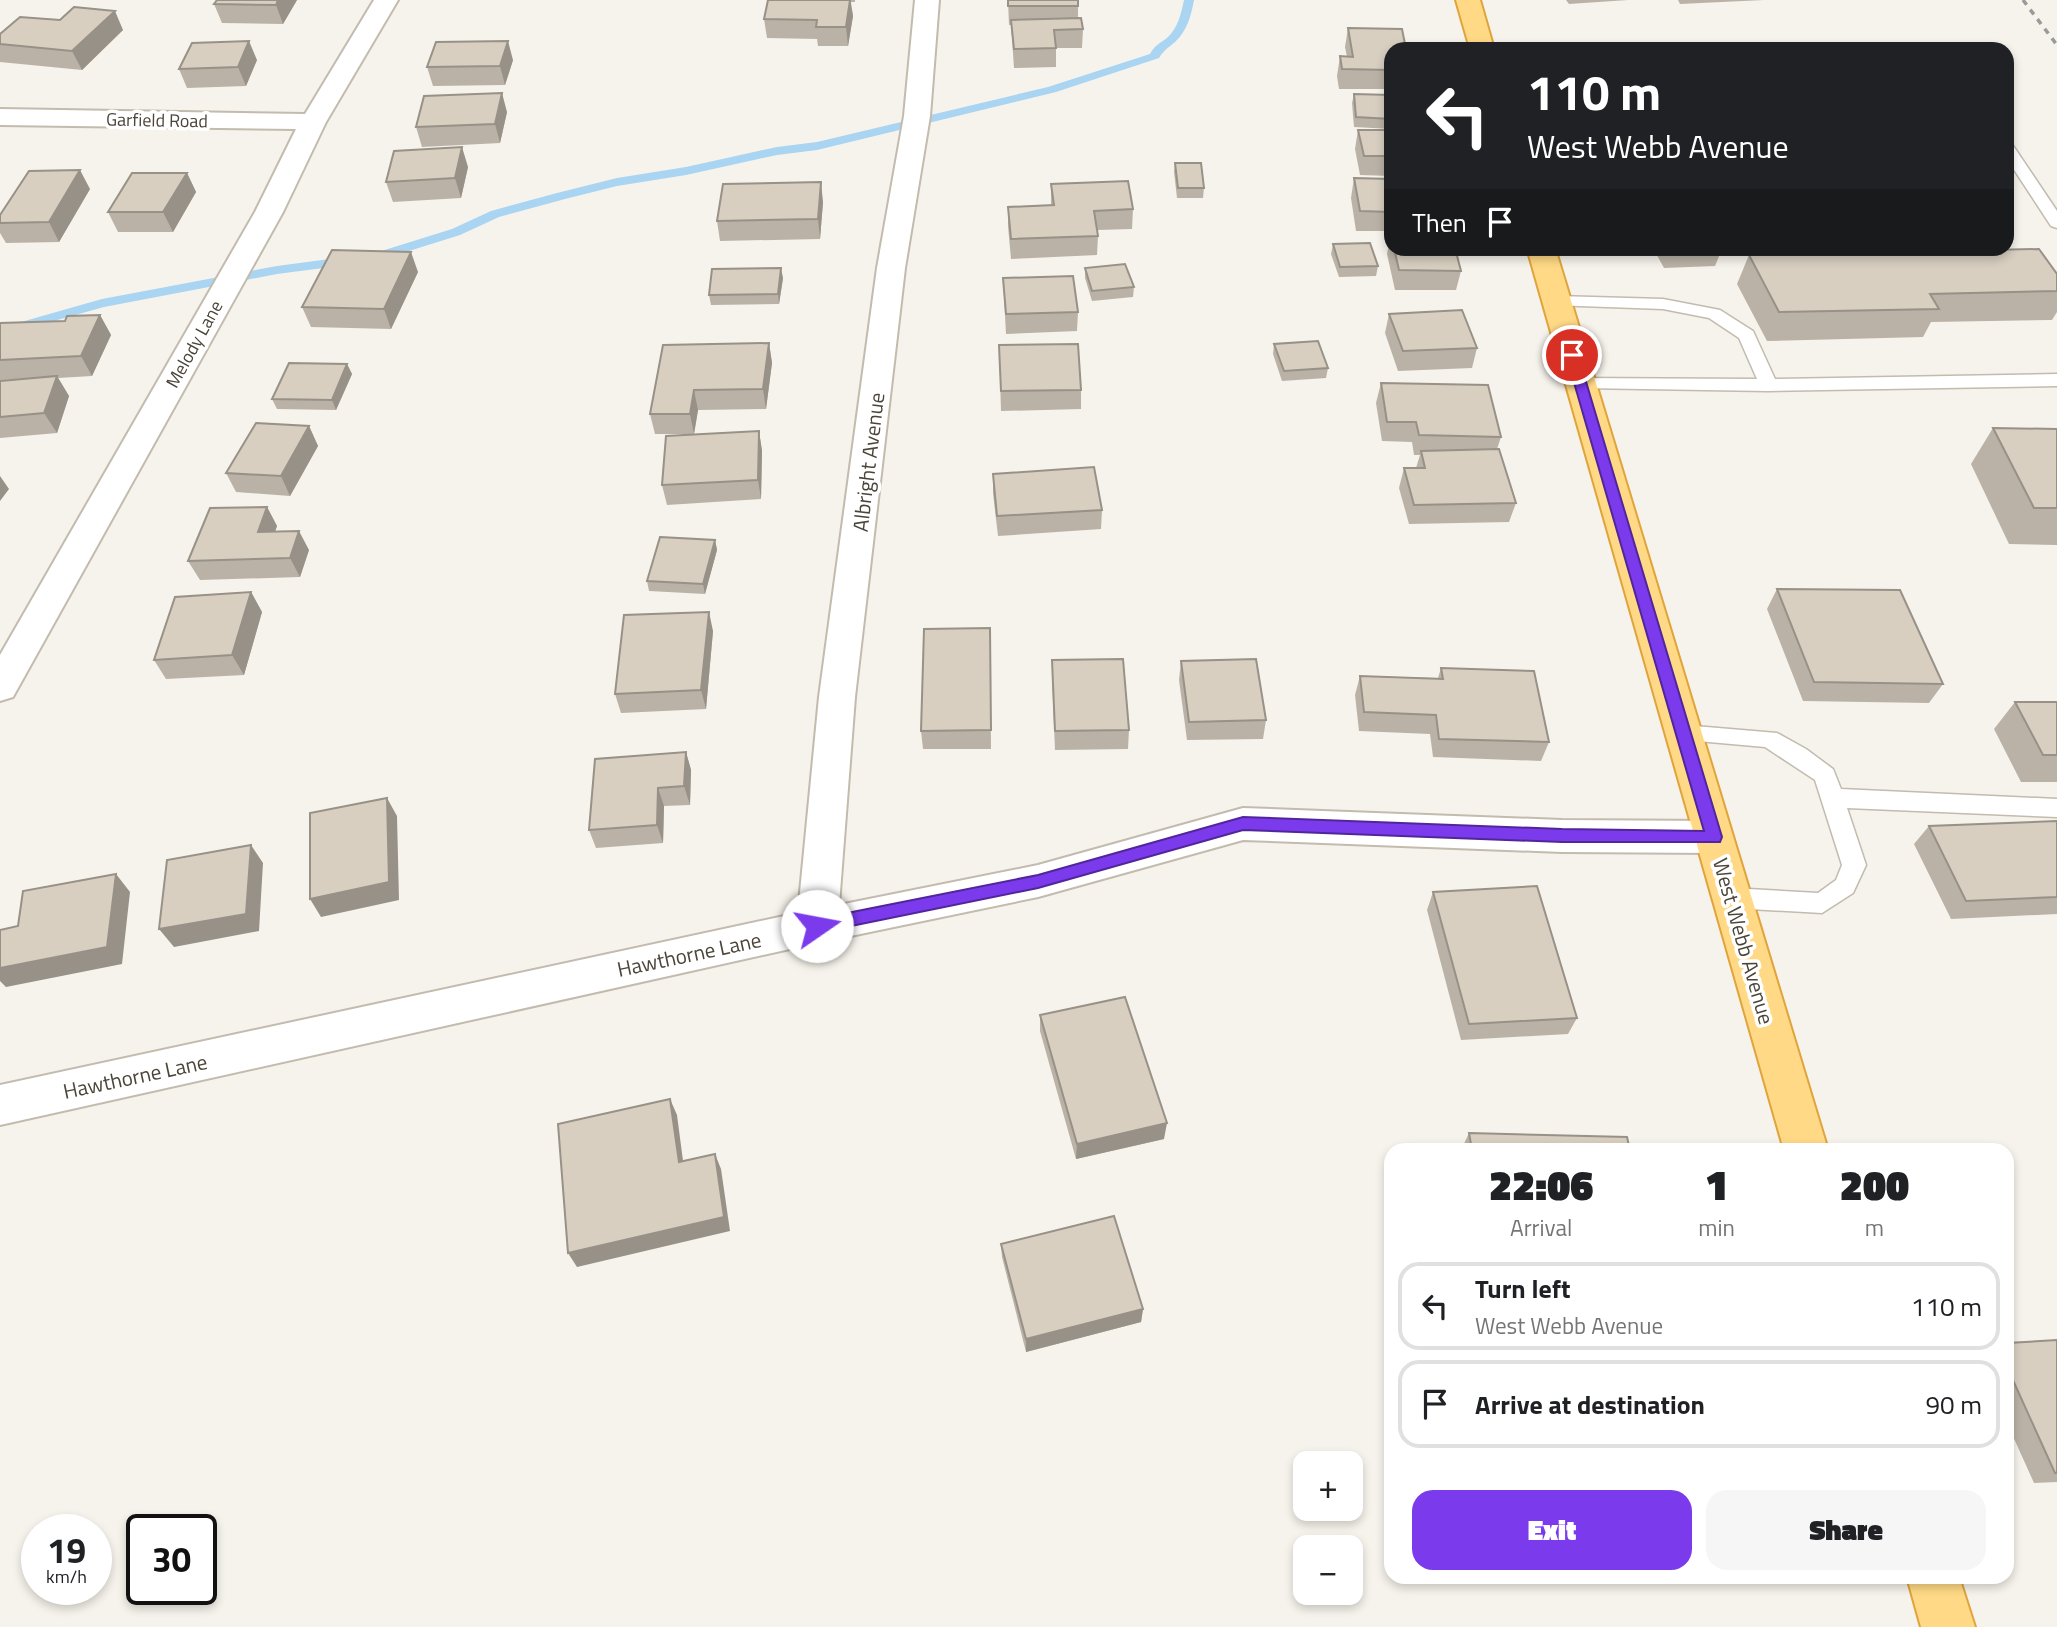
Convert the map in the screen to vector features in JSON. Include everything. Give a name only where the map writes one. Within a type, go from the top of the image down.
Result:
[{"type":"highway","points":[[1468,0],[1480,42]]},
{"type":"highway","name":"West Webb Avenue","points":[[1543,256],[1804,1143]]},
{"type":"highway","points":[[1935,1584],[1948,1627]]},
{"type":"street","name":"Melody Lane","points":[[0,687],[269,212],[313,122],[386,0]]},
{"type":"street","name":"Albright Avenue","points":[[817,926],[837,696],[891,268],[917,116],[927,0]]},
{"type":"street","name":"Garfield Road","points":[[0,117],[313,122]]},
{"type":"street","name":"Hawthorne Lane","points":[[0,1105],[817,926],[1038,881],[1243,824],[1562,835],[1714,837]]},
{"type":"lane","points":[[2014,158],[2057,223]]},
{"type":"lane","points":[[1557,301],[1663,304],[1714,314],[1747,335],[1768,385]]},
{"type":"lane","points":[[1580,382],[1768,385],[2057,380]]},
{"type":"lane","points":[[1684,733],[1769,739],[1825,775],[1854,865],[1845,886],[1822,903],[1731,898]]},
{"type":"lane","points":[[1832,798],[2057,808]]},
{"type":"building","points":[[217,0],[278,0],[276,5],[214,4]]},
{"type":"building","points":[[768,0],[850,0],[846,27],[816,27],[817,20],[764,19]]},
{"type":"building","points":[[1008,0],[1078,0],[1078,6],[1008,6]]},
{"type":"building","points":[[74,7],[115,11],[72,51],[0,44],[0,34],[20,17],[60,20]]},
{"type":"building","points":[[1081,18],[1083,29],[1054,30],[1056,48],[1014,49],[1011,20]]},
{"type":"building","points":[[1348,28],[1402,29],[1405,42],[1384,42],[1384,70],[1342,69],[1340,56],[1353,57]]},
{"type":"building","points":[[249,41],[238,67],[179,69],[192,43]]},
{"type":"building","points":[[508,41],[500,66],[427,67],[436,42]]},
{"type":"building","points":[[502,93],[495,124],[416,127],[424,96]]},
{"type":"building","points":[[1354,94],[1384,95],[1384,119],[1356,117]]},
{"type":"building","points":[[1358,130],[1384,130],[1384,156],[1364,156]]},
{"type":"building","points":[[462,147],[455,178],[386,182],[394,151]]},
{"type":"building","points":[[1175,163],[1201,163],[1204,188],[1178,188]]},
{"type":"building","points":[[80,170],[49,222],[0,223],[0,215],[29,171]]},
{"type":"building","points":[[132,173],[187,173],[163,212],[108,212]]},
{"type":"building","points":[[1354,178],[1384,179],[1384,212],[1360,211]]},
{"type":"building","points":[[1128,181],[1133,209],[1094,211],[1098,236],[1011,239],[1008,207],[1054,205],[1051,184]]},
{"type":"building","points":[[821,182],[818,219],[717,221],[723,184]]},
{"type":"building","points":[[1370,243],[1378,266],[1340,267],[1333,244]]},
{"type":"building","points":[[2039,249],[2057,274],[2057,291],[1930,294],[1939,309],[1779,312],[1750,256],[2014,256],[2014,250]]},
{"type":"building","points":[[332,250],[411,252],[384,309],[302,307]]},
{"type":"building","points":[[1396,256],[1457,256],[1461,271],[1399,270]]},
{"type":"building","points":[[1125,264],[1134,287],[1092,291],[1085,268]]},
{"type":"building","points":[[781,268],[778,294],[709,295],[712,269]]},
{"type":"building","points":[[1073,276],[1078,312],[1006,314],[1003,278]]},
{"type":"building","points":[[1462,310],[1477,348],[1403,351],[1389,314]]},
{"type":"building","points":[[100,315],[81,356],[0,360],[0,323],[65,321],[67,316]]},
{"type":"building","points":[[1318,341],[1328,368],[1284,371],[1274,344]]},
{"type":"building","points":[[769,343],[763,389],[694,390],[690,414],[650,414],[663,345]]},
{"type":"building","points":[[1078,344],[1081,390],[1001,391],[999,345]]},
{"type":"building","points":[[289,363],[347,364],[332,400],[272,399]]},
{"type":"building","points":[[57,376],[44,413],[0,417],[0,381]]},
{"type":"building","points":[[1381,383],[1488,385],[1501,437],[1419,435],[1416,422],[1387,422]]},
{"type":"building","points":[[256,423],[309,426],[281,476],[226,473]]},
{"type":"building","points":[[1993,428],[2057,429],[2057,508],[2034,508]]},
{"type":"building","points":[[759,431],[758,480],[662,485],[666,436]]},
{"type":"building","points":[[1499,449],[1516,503],[1414,505],[1404,468],[1425,468],[1421,451]]},
{"type":"building","points":[[1094,467],[1102,510],[997,516],[993,474]]},
{"type":"building","points":[[267,507],[258,532],[299,531],[290,558],[188,561],[210,508]]},
{"type":"building","points":[[660,537],[715,540],[703,584],[647,581]]},
{"type":"building","points":[[1777,589],[1900,590],[1943,684],[1814,682]]},
{"type":"building","points":[[251,592],[232,655],[154,660],[175,597]]},
{"type":"building","points":[[709,612],[701,690],[615,694],[624,615]]},
{"type":"building","points":[[990,628],[991,730],[921,731],[924,629]]},
{"type":"building","points":[[1123,659],[1129,730],[1055,731],[1052,660]]},
{"type":"building","points":[[1256,659],[1266,720],[1189,722],[1181,661]]},
{"type":"building","points":[[1441,668],[1534,671],[1549,742],[1439,739],[1436,715],[1364,712],[1360,676],[1443,679]]},
{"type":"building","points":[[2015,702],[2057,702],[2057,755],[2043,755]]},
{"type":"building","points":[[686,752],[684,786],[658,788],[657,825],[589,830],[595,759]]},
{"type":"building","points":[[387,798],[389,882],[310,899],[310,813]]},
{"type":"building","points":[[2057,821],[2057,897],[1966,901],[1929,826]]},
{"type":"building","points":[[251,845],[246,914],[159,929],[167,860]]},
{"type":"building","points":[[116,874],[107,947],[0,968],[0,930],[18,926],[23,891]]},
{"type":"building","points":[[1537,886],[1577,1018],[1469,1024],[1433,892]]},
{"type":"building","points":[[1125,997],[1167,1123],[1077,1144],[1040,1015]]},
{"type":"building","points":[[670,1099],[679,1162],[715,1154],[724,1217],[568,1253],[558,1124]]},
{"type":"building","points":[[1469,1133],[1627,1137],[1628,1143],[1471,1143]]},
{"type":"building","points":[[1114,1216],[1143,1309],[1026,1339],[1001,1244]]},
{"type":"building","points":[[2057,1340],[2057,1473],[2014,1382],[2014,1343]]},
{"type":"waterway","points":[[0,332],[102,303],[277,270],[377,257],[456,232],[495,214],[617,182],[686,171],[777,151],[817,146],[1052,90],[1155,56],[1159,47],[1177,34],[1186,15],[1189,0]]},
{"type":"railway","points":[[2023,0],[2057,45]]},
{"type":"route","points":[[817,926],[1038,881],[1243,824],[1562,835],[1714,837],[1572,355]]}]
